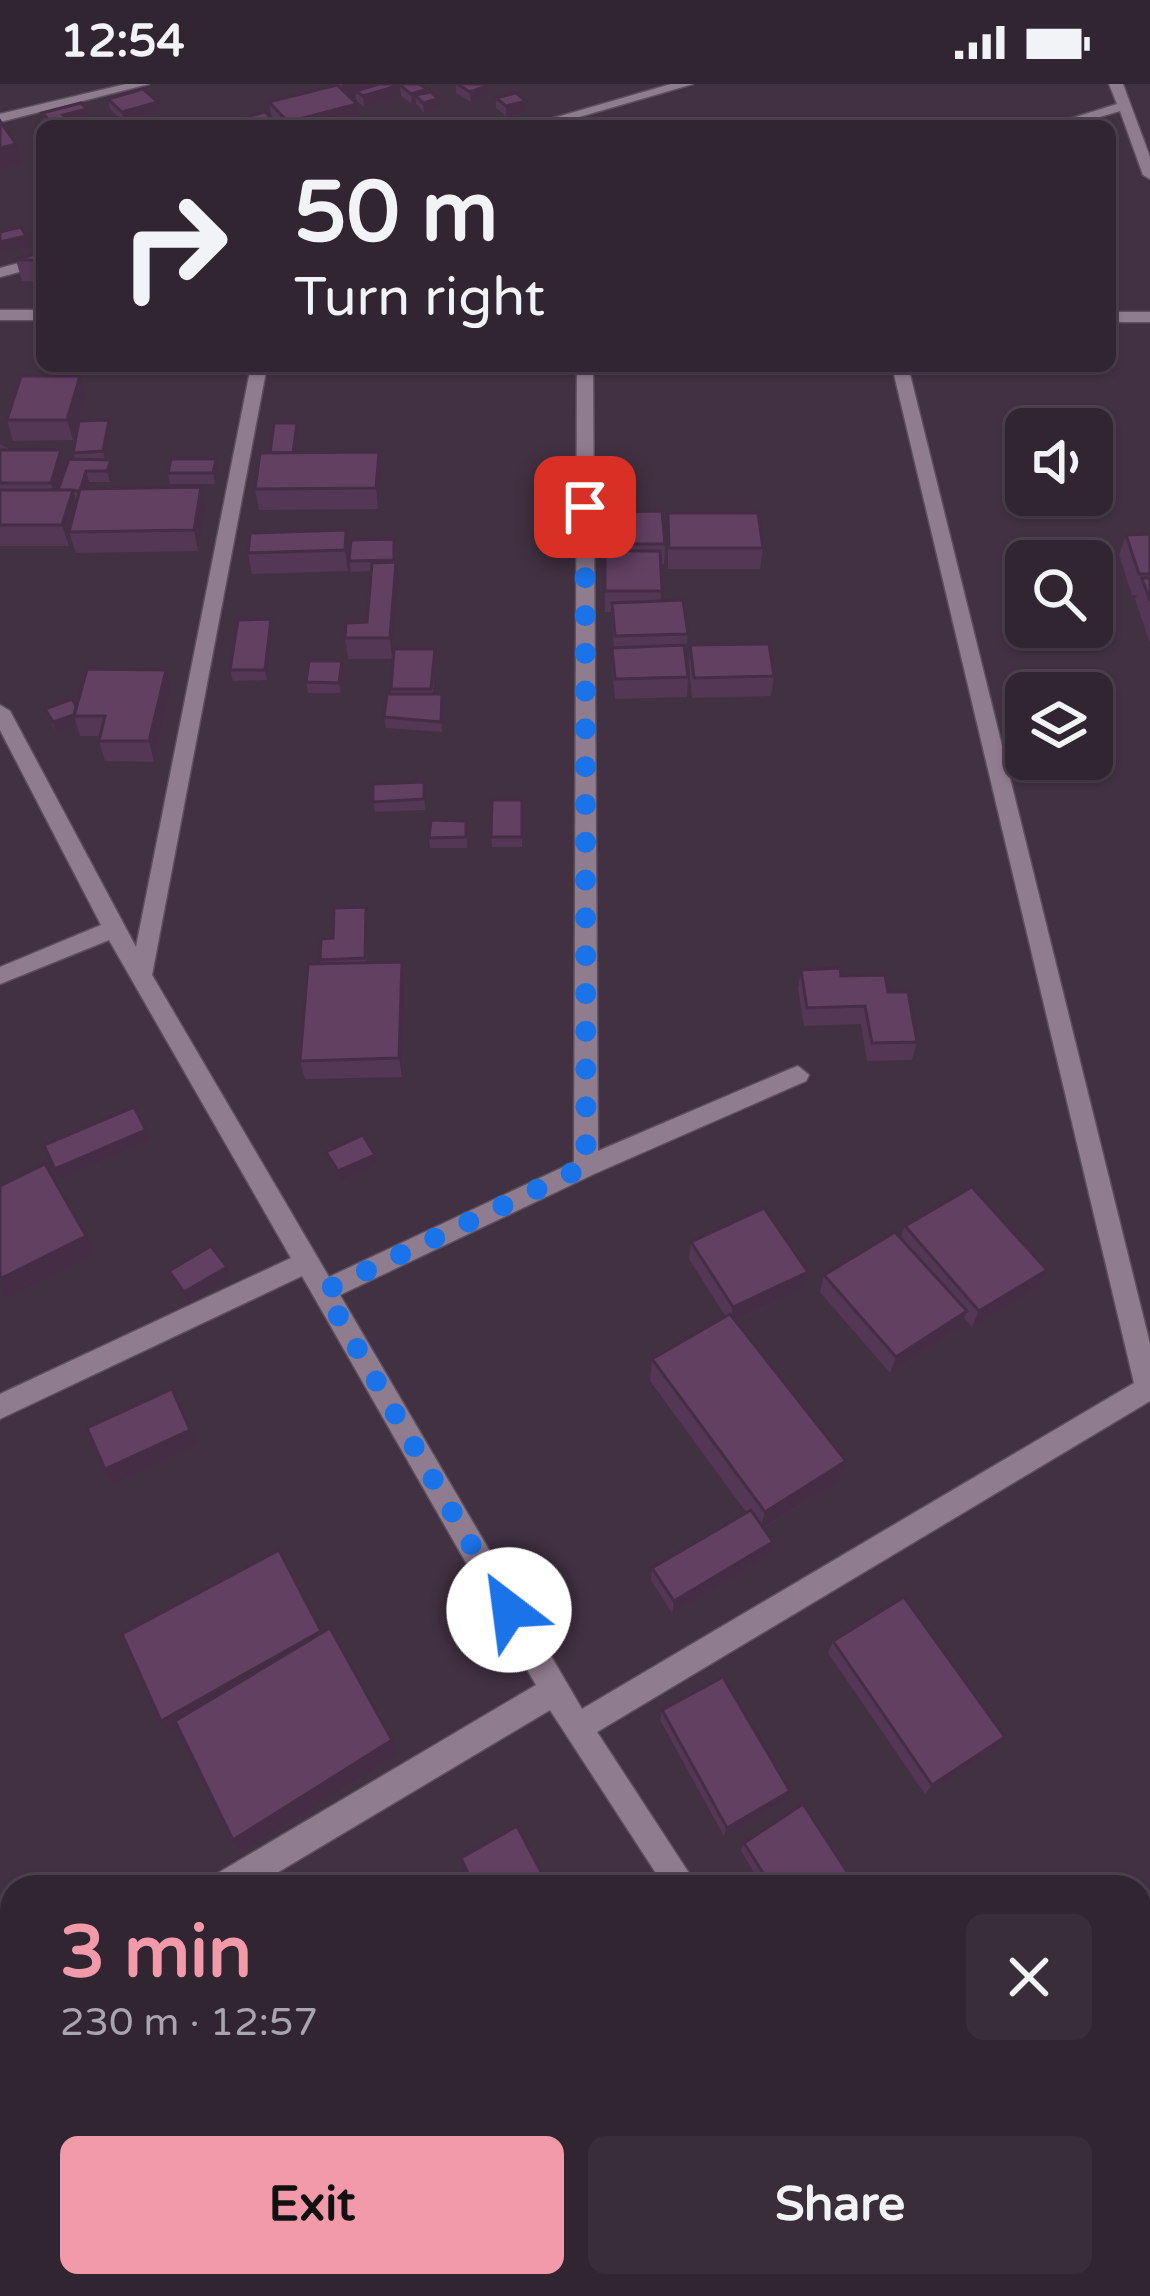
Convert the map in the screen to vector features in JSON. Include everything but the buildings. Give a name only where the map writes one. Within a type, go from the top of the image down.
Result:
[{"type":"street","points":[[0,118],[142,84]]},
{"type":"street","points":[[555,120],[686,84]]},
{"type":"street","points":[[1115,84],[1150,175]]},
{"type":"street","points":[[1075,120],[1124,106]]},
{"type":"street","points":[[0,272],[36,263]]},
{"type":"street","points":[[0,315],[36,315]]},
{"type":"street","points":[[1116,317],[1150,317]]},
{"type":"street","points":[[141,976],[259,372]]},
{"type":"street","points":[[585,372],[586,1166]]},
{"type":"street","points":[[578,1728],[1148,1388],[901,372]]},
{"type":"street","points":[[0,711],[141,976],[578,1728],[675,1875]]},
{"type":"street","points":[[0,976],[114,929]]},
{"type":"street","points":[[324,1291],[586,1166],[798,1075]]},
{"type":"street","points":[[0,1407],[307,1262]]},
{"type":"street","points":[[244,1875],[556,1690]]},
{"type":"route","points":[[509,1610],[324,1291],[586,1166],[585,507]]}]
